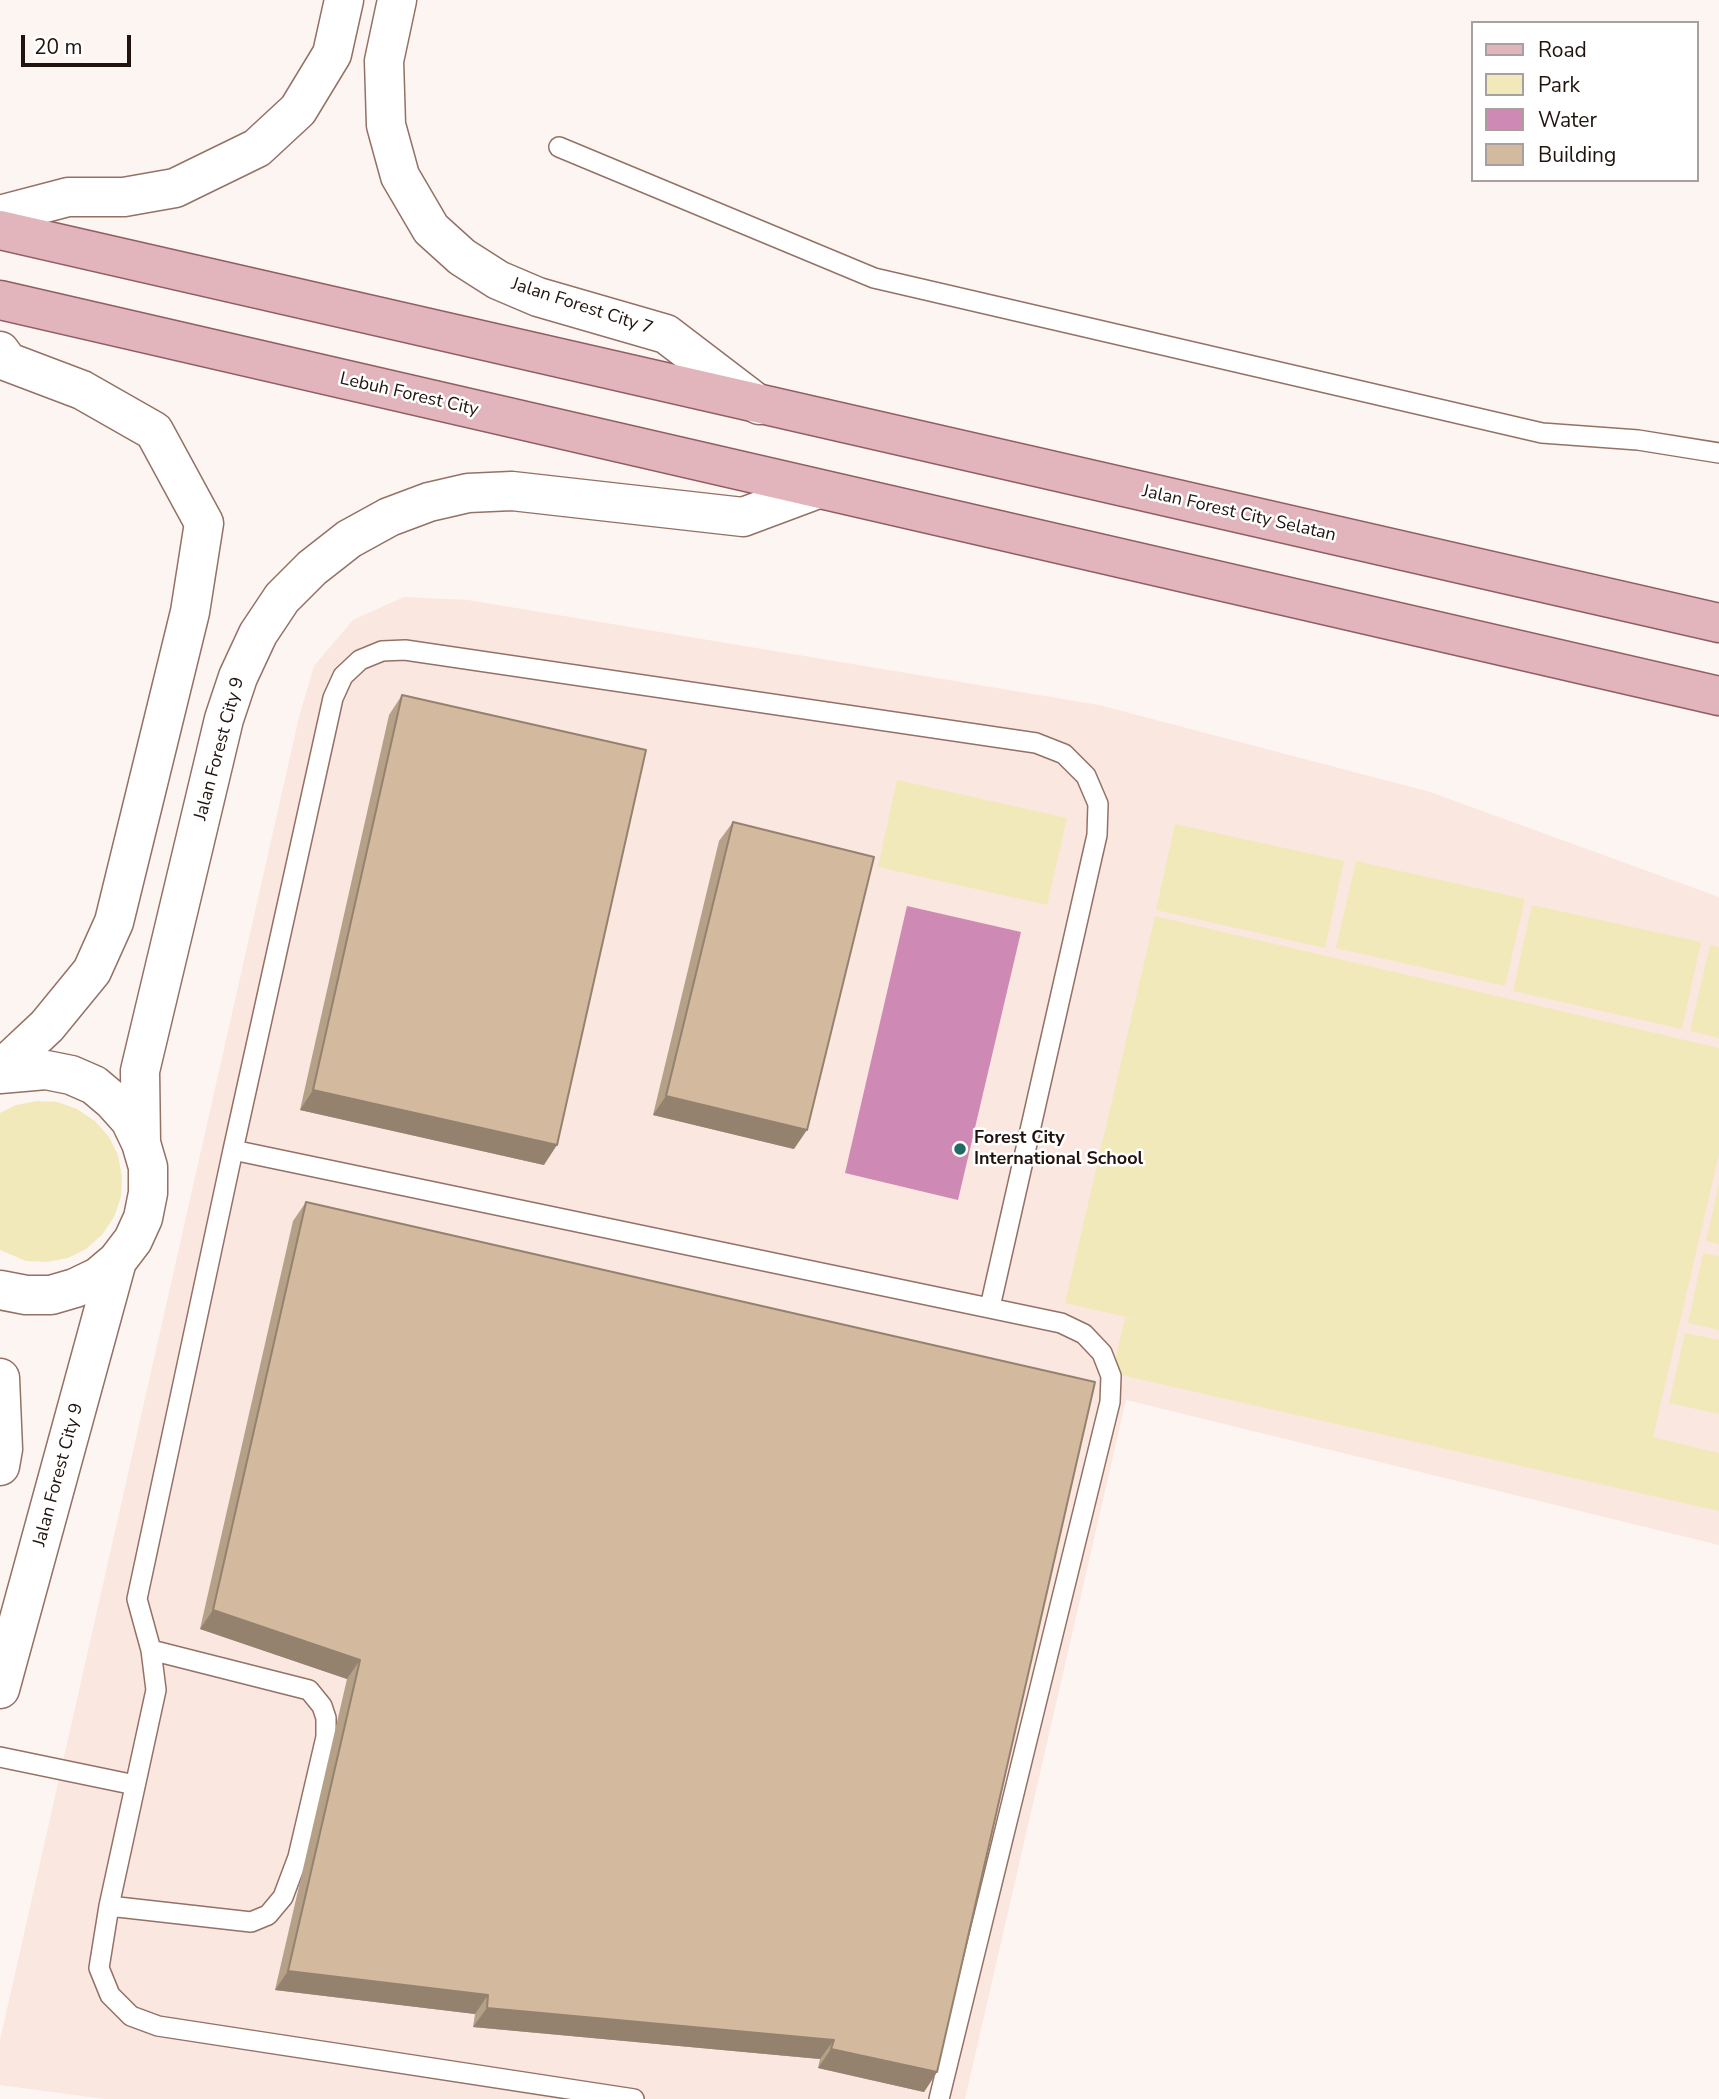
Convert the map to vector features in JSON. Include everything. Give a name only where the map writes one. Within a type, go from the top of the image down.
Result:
[{"type":"main road","points":[[0,230],[759,405]]},
{"type":"main road","name":"Lebuh Forest City","points":[[0,300],[818,489]]},
{"type":"main road","name":"Jalan Forest City Selatan","points":[[759,405],[1719,622]]},
{"type":"main road","points":[[818,489],[1719,696]]},
{"type":"street","points":[[0,215],[68,197],[124,197],[175,188],[257,148],[298,110],[332,54],[344,0]]},
{"type":"street","name":"Jalan Forest City 7","points":[[397,0],[384,61],[386,125],[400,176],[431,229],[462,257],[498,280],[538,297],[666,334],[759,405]]},
{"type":"street","name":"Jalan Forest City 9","points":[[0,351],[8,362],[82,390],[154,431],[204,523],[190,612],[114,922],[92,971],[47,1026],[0,1072]]},
{"type":"street","name":"Jalan Forest City 9","points":[[141,1143],[140,1071],[224,719],[238,677],[258,634],[282,598],[312,568],[349,538],[389,517],[429,502],[468,493],[512,491],[743,517],[818,489]]},
{"type":"street","name":"Jalan Forest City 9","points":[[0,1072],[46,1070],[71,1075],[94,1085],[122,1110],[141,1143],[148,1167],[146,1205],[133,1240],[117,1261],[98,1277],[75,1289],[51,1295],[26,1295],[0,1290]]},
{"type":"street","name":"Jalan Forest City 9","points":[[0,1689],[117,1261]]},
{"type":"street","points":[[0,1378],[3,1450],[0,1466]]},
{"type":"lane","points":[[559,147],[874,278],[1542,433],[1638,440],[1719,453]]},
{"type":"lane","points":[[634,2099],[158,2026],[131,2016],[110,1995],[99,1968],[109,1906],[156,1690],[151,1650],[137,1599],[333,698],[343,676],[360,660],[382,651],[405,650],[1036,743],[1064,754],[1086,776],[1098,804],[1097,835],[989,1307]]},
{"type":"lane","points":[[233,1150],[1061,1323],[1084,1334],[1102,1353],[1111,1377],[1110,1402],[939,2099]]},
{"type":"lane","points":[[109,1906],[251,1922],[268,1915],[283,1897],[298,1857],[326,1737],[326,1718],[322,1706],[309,1690],[151,1650]]},
{"type":"lane","points":[[0,1757],[135,1786]]},
{"type":"shaded area","name":"Forest City International School","points":[[404,597],[468,600],[1099,705],[1430,792],[1719,897],[1719,1545],[1126,1400],[965,2099],[104,2099],[0,2085],[0,2040],[299,717],[314,666],[353,620]]},
{"type":"green space","points":[[897,780],[1067,818],[1047,905],[878,867]]},
{"type":"green space","points":[[1175,824],[1344,861],[1325,948],[1156,910]]},
{"type":"green space","points":[[1356,861],[1525,899],[1505,986],[1336,948]]},
{"type":"green space","points":[[1532,905],[1701,942],[1682,1029],[1513,991]]},
{"type":"green space","points":[[1155,916],[1719,1048],[1719,1154],[1653,1437],[1719,1453],[1719,1511],[1112,1373],[1125,1318],[1135,1319],[1065,1303]]},
{"type":"green space","points":[[1710,945],[1719,947],[1719,1038],[1690,1031]]},
{"type":"green space","points":[[37,1101],[58,1102],[77,1109],[95,1121],[109,1137],[118,1155],[122,1177],[121,1197],[114,1217],[102,1235],[86,1249],[68,1258],[47,1262],[26,1261],[0,1250],[0,1113],[16,1105]]},
{"type":"green space","points":[[1719,1184],[1719,1244],[1706,1241]]},
{"type":"green space","points":[[1703,1253],[1719,1256],[1719,1330],[1688,1323]]},
{"type":"green space","points":[[1685,1333],[1719,1340],[1719,1414],[1669,1403]]},
{"type":"water","points":[[907,906],[1021,932],[958,1200],[845,1173]]},
{"type":"building","points":[[402,695],[646,750],[557,1145],[313,1090]]},
{"type":"building","points":[[733,822],[874,857],[807,1130],[666,1096]]},
{"type":"building","points":[[306,1202],[1095,1382],[937,2072],[831,2049],[834,2040],[487,2008],[488,1995],[288,1971],[360,1660],[213,1610]]},
{"type":"place","name":"Forest City International School","points":[[960,1149]]}]
